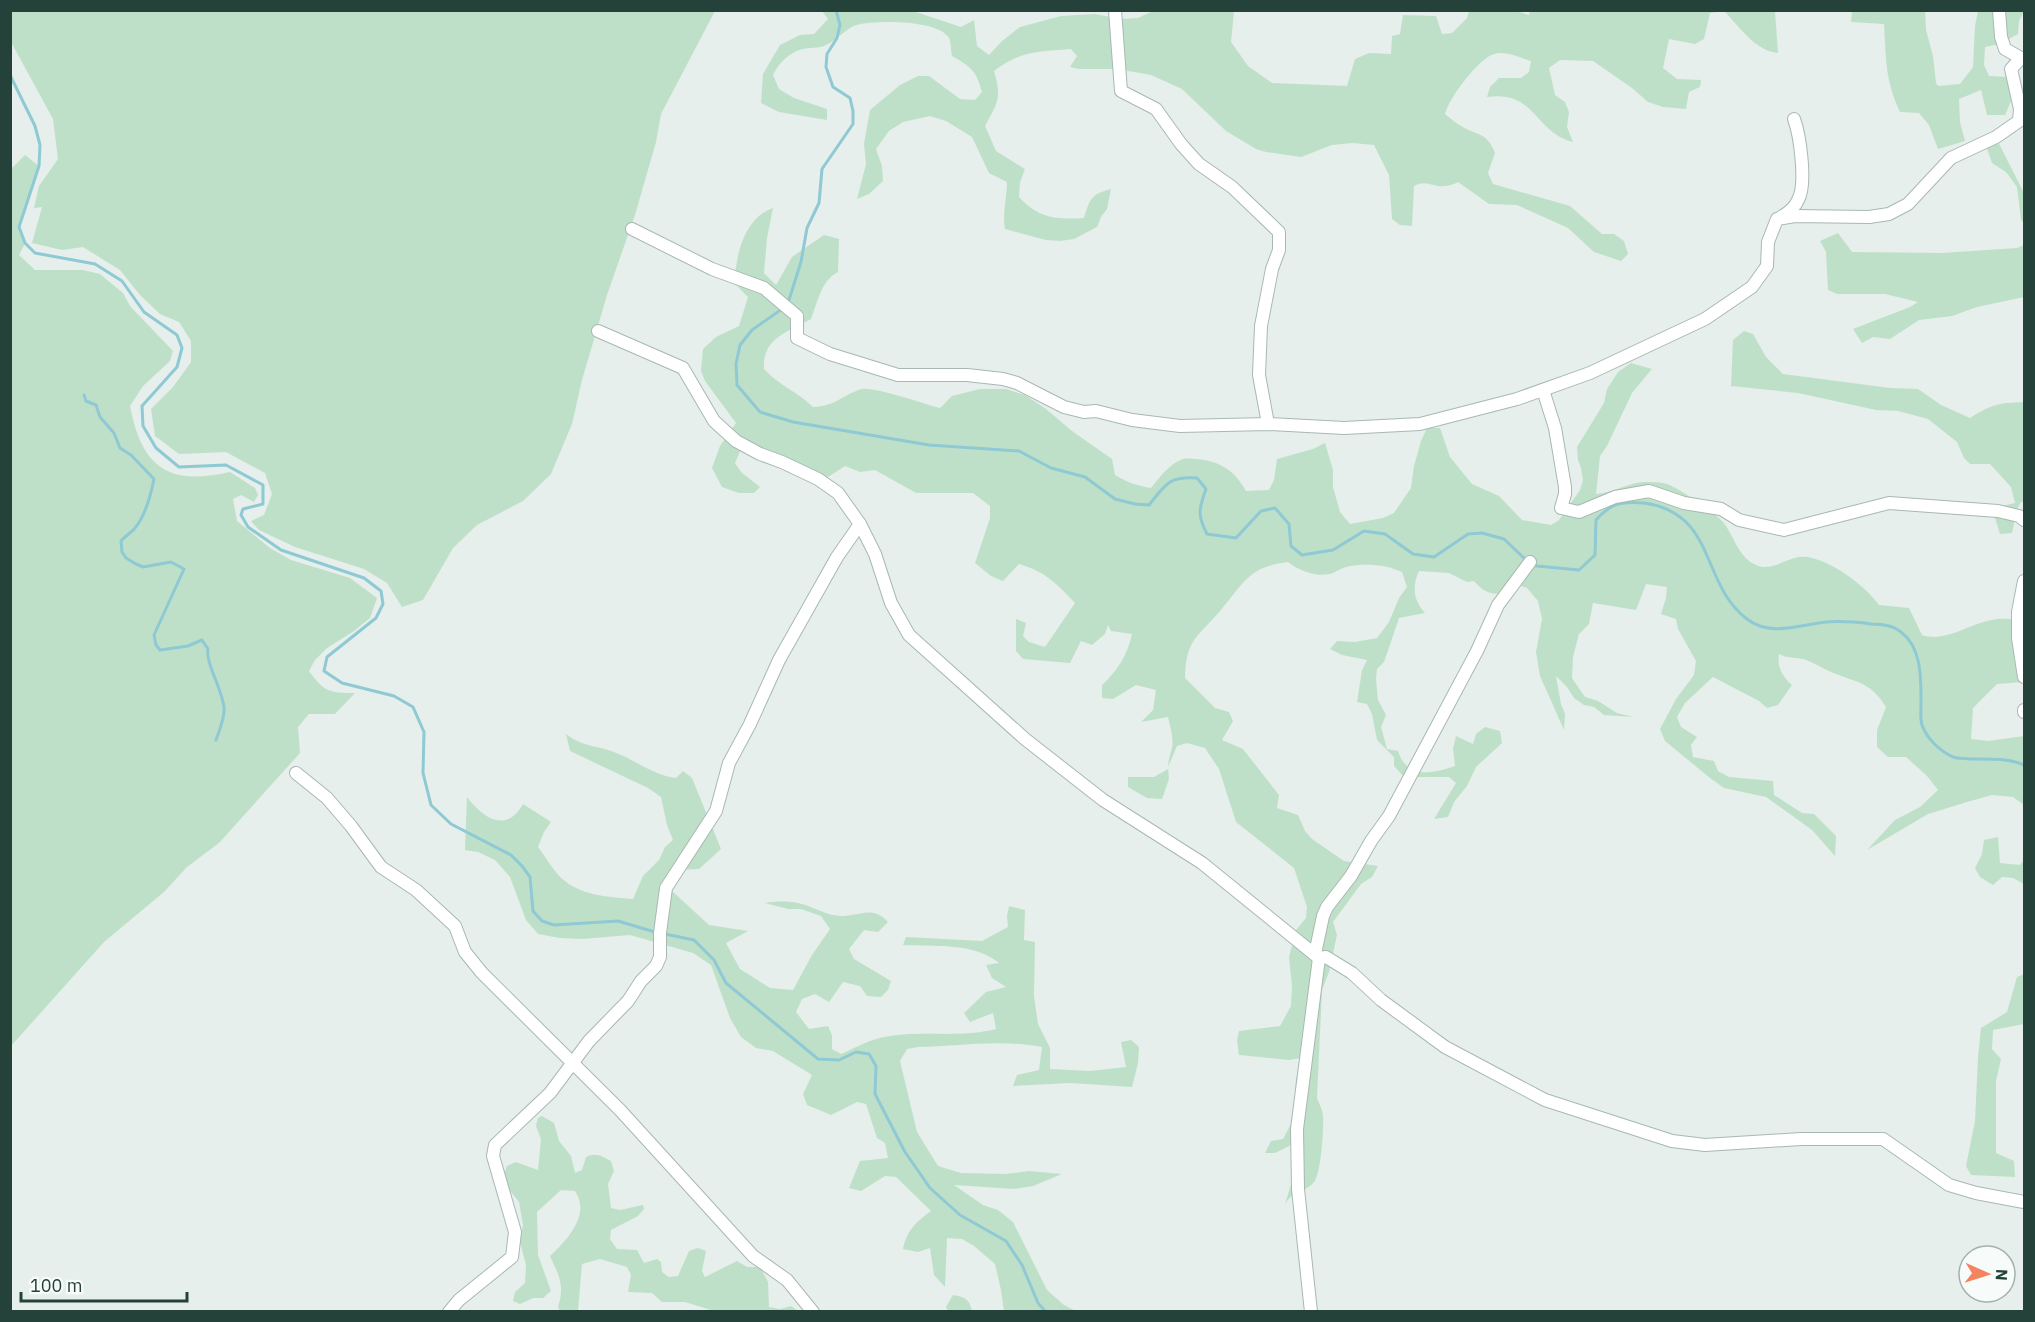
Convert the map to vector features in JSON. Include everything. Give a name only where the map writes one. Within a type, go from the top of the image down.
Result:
[{"type":"street","points":[[1114,10],[1121,91],[1156,110],[1199,164],[1232,187],[1279,231],[1279,249],[1272,269],[1261,326],[1259,375],[1268,424]]},
{"type":"street","points":[[1778,219],[1808,216],[1869,217],[1889,214],[1908,204],[1951,158],[1996,137],[2019,121],[2020,109],[2011,69],[2023,59],[2005,49],[2001,37],[1999,10]]},
{"type":"street","points":[[632,229],[712,269],[764,288],[797,316],[797,338],[830,354],[898,375],[967,375],[1003,379],[1017,383],[1064,406],[1084,412],[1096,411],[1132,420],[1180,426],[1268,424],[1344,428],[1420,424],[1516,399],[1590,373],[1705,319],[1752,287],[1767,266],[1768,242],[1778,219],[1789,213],[1801,195],[1802,157],[1794,119]]},
{"type":"street","points":[[598,331],[683,368],[714,421],[736,441],[760,454],[819,479],[838,493],[860,524],[875,554],[891,603],[909,635],[1025,739],[1103,800],[1202,863],[1317,956],[1326,957],[1352,973],[1381,1000],[1445,1047],[1545,1100],[1672,1141],[1705,1145],[1801,1139],[1883,1139],[1949,1185],[1976,1193],[2025,1202]]},
{"type":"street","points":[[1543,390],[1555,428],[1565,487],[1560,508],[1579,513],[1616,497],[1649,491],[1684,503],[1721,509],[1739,520],[1784,530],[1889,503],[1998,511],[2019,516],[2025,520]]},
{"type":"street","points":[[449,1311],[512,1257],[516,1232],[493,1156],[495,1144],[550,1093],[589,1041],[628,1001],[641,981],[656,966],[660,957],[660,933],[666,888],[716,811],[729,763],[750,724],[779,660],[813,597],[860,524]]},
{"type":"street","points":[[1311,1311],[1298,1189],[1297,1129],[1323,916],[1389,816],[1477,651],[1498,604],[1530,562]]},
{"type":"street","points":[[2025,581],[2018,612],[2025,677]]},
{"type":"street","points":[[296,773],[327,798],[381,867],[416,890],[455,926],[465,952],[482,973],[620,1110],[753,1256],[787,1280],[813,1311]]},
{"type":"green space","points":[[1530,10],[1775,11],[1778,53],[1755,43],[1724,11],[1710,13],[1704,39],[1695,44],[1669,39],[1663,68],[1677,79],[1701,80],[1700,87],[1689,92],[1686,109],[1663,107],[1648,102],[1593,61],[1560,60],[1549,68],[1555,95],[1565,102],[1569,112],[1567,127],[1573,142],[1550,130],[1516,100],[1487,97],[1490,87],[1499,78],[1521,78],[1529,72],[1531,61],[1508,54],[1494,54],[1473,71],[1452,98],[1445,114],[1461,126],[1481,135],[1492,146],[1495,153],[1488,173],[1493,184],[1570,206],[1602,234],[1614,234],[1624,241],[1628,254],[1621,261],[1594,252],[1568,228],[1517,205],[1489,204],[1458,182],[1444,186],[1423,183],[1414,186],[1412,226],[1400,225],[1392,219],[1389,175],[1374,145],[1353,143],[1332,145],[1301,157],[1256,149],[1226,131],[1182,89],[1151,75],[1117,69],[1070,67],[1077,56],[1071,49],[1022,56],[994,71],[998,94],[985,126],[996,151],[1025,169],[1020,182],[1019,197],[1041,213],[1056,218],[1084,218],[1092,198],[1111,189],[1107,209],[1097,227],[1074,239],[1046,240],[1005,229],[1007,182],[989,173],[972,137],[946,121],[930,116],[903,122],[889,131],[876,149],[882,166],[883,181],[869,194],[857,199],[866,164],[864,144],[870,110],[900,85],[918,76],[929,76],[960,99],[975,100],[982,92],[972,70],[952,56],[949,38],[932,27],[906,22],[865,23],[856,25],[826,45],[798,50],[785,59],[773,75],[779,89],[794,98],[827,109],[827,120],[779,112],[761,103],[763,74],[780,45],[800,35],[814,34],[828,19],[822,11],[913,11],[961,27],[974,20],[977,46],[989,55],[1020,27],[1061,16],[1095,14],[1121,19],[1138,18],[1153,11],[1234,11],[1231,42],[1248,66],[1272,83],[1347,86],[1355,59],[1369,53],[1391,54],[1392,36],[1400,34],[1403,15],[1436,16],[1442,34],[1452,33],[1467,18],[1469,11],[1516,11],[1529,15]]},
{"type":"green space","points":[[10,11],[715,11],[661,114],[656,142],[635,215],[607,295],[582,380],[572,424],[551,474],[523,501],[477,525],[453,548],[423,600],[402,607],[387,583],[364,569],[295,547],[259,530],[251,521],[264,515],[272,494],[265,473],[226,452],[179,454],[155,436],[151,409],[173,387],[191,362],[191,341],[179,322],[160,314],[140,295],[120,270],[83,247],[62,250],[32,243],[42,207],[34,208],[39,186],[58,159],[53,119],[11,42]]},
{"type":"green space","points":[[1852,11],[1925,11],[1926,30],[1938,86],[1960,84],[1973,67],[1978,11],[2024,11],[2019,21],[2018,34],[2000,44],[1985,47],[1984,65],[1989,76],[2008,77],[2011,101],[2005,115],[1987,115],[1981,90],[1959,99],[1960,122],[1965,141],[1938,149],[1929,125],[1919,113],[1900,112],[1889,79],[1884,24],[1851,22]]},
{"type":"green space","points":[[1994,134],[2024,193],[2024,223],[2021,220],[2017,187],[2006,172],[1992,163],[1986,146]]},
{"type":"green space","points":[[25,155],[39,166],[19,227],[25,243],[19,255],[35,270],[83,270],[100,274],[123,293],[130,306],[173,351],[170,361],[143,386],[130,406],[135,427],[151,458],[161,468],[174,474],[208,476],[230,472],[255,488],[258,495],[254,502],[241,495],[233,499],[237,521],[270,548],[291,560],[350,578],[377,598],[370,618],[327,648],[315,660],[309,671],[328,690],[355,693],[335,714],[309,714],[298,727],[300,753],[219,843],[187,867],[164,892],[104,942],[11,1046],[10,170]]},
{"type":"green space","points":[[773,208],[767,238],[764,273],[776,285],[792,257],[824,235],[839,239],[838,272],[824,286],[811,319],[785,332],[767,350],[764,369],[775,380],[813,407],[834,402],[862,389],[888,393],[940,408],[952,396],[980,389],[1006,389],[1025,395],[1112,459],[1115,475],[1151,488],[1173,464],[1188,459],[1205,460],[1226,468],[1246,491],[1269,490],[1274,480],[1277,459],[1313,449],[1325,443],[1333,470],[1333,487],[1340,512],[1350,524],[1383,518],[1394,513],[1411,488],[1414,466],[1427,428],[1440,428],[1450,457],[1472,484],[1499,496],[1522,520],[1551,525],[1559,520],[1580,490],[1583,480],[1577,447],[1604,403],[1607,389],[1618,372],[1631,363],[1652,369],[1632,393],[1600,456],[1596,494],[1644,482],[1667,484],[1699,503],[1722,521],[1750,562],[1767,567],[1794,558],[1809,557],[1832,566],[1865,589],[1879,605],[1909,608],[1922,635],[1939,637],[1991,620],[2016,619],[2024,629],[2024,682],[1997,684],[1973,708],[1971,739],[1988,741],[2024,736],[2024,805],[2013,797],[1992,795],[1967,802],[1928,814],[1867,850],[1895,820],[1920,807],[1938,790],[1927,776],[1906,757],[1888,757],[1877,747],[1877,730],[1886,707],[1876,693],[1859,682],[1806,660],[1779,654],[1781,671],[1792,685],[1778,705],[1767,708],[1759,701],[1713,677],[1685,703],[1677,717],[1681,727],[1697,737],[1691,745],[1693,757],[1714,761],[1718,771],[1729,777],[1773,781],[1774,795],[1802,813],[1814,814],[1836,836],[1835,856],[1812,830],[1766,797],[1724,788],[1665,741],[1660,729],[1676,699],[1694,675],[1696,661],[1678,629],[1676,619],[1661,614],[1667,587],[1646,584],[1636,610],[1593,603],[1589,624],[1579,634],[1573,657],[1572,678],[1585,697],[1598,701],[1617,713],[1633,717],[1604,715],[1594,707],[1584,705],[1574,698],[1556,676],[1565,714],[1564,730],[1540,676],[1536,652],[1542,619],[1538,601],[1527,588],[1516,584],[1504,587],[1497,594],[1484,590],[1474,581],[1467,582],[1449,573],[1419,571],[1415,582],[1415,593],[1425,613],[1399,618],[1384,662],[1377,669],[1378,700],[1386,715],[1381,727],[1387,749],[1398,751],[1407,766],[1414,770],[1429,772],[1455,766],[1453,749],[1456,736],[1473,744],[1476,734],[1485,727],[1500,731],[1502,743],[1476,767],[1467,786],[1454,802],[1448,817],[1434,819],[1456,783],[1449,777],[1404,777],[1394,766],[1394,757],[1377,740],[1372,714],[1367,704],[1357,702],[1362,670],[1367,660],[1342,655],[1330,649],[1337,641],[1355,642],[1377,638],[1389,622],[1399,598],[1407,587],[1402,572],[1384,566],[1363,565],[1348,566],[1333,573],[1321,575],[1303,571],[1288,562],[1275,564],[1255,572],[1194,640],[1188,655],[1185,678],[1215,708],[1229,712],[1233,721],[1222,740],[1243,749],[1279,795],[1277,808],[1298,815],[1305,831],[1312,839],[1344,861],[1378,866],[1372,877],[1361,884],[1333,922],[1337,935],[1329,972],[1322,990],[1317,1098],[1323,1116],[1320,1161],[1314,1182],[1288,1199],[1285,1204],[1294,1175],[1291,1145],[1275,1153],[1265,1153],[1271,1141],[1283,1139],[1294,1118],[1296,1079],[1301,1058],[1289,1060],[1239,1055],[1237,1040],[1239,1031],[1280,1026],[1291,1006],[1292,986],[1289,957],[1296,930],[1306,918],[1307,907],[1294,868],[1236,822],[1219,769],[1205,748],[1187,743],[1177,746],[1168,767],[1172,748],[1172,732],[1168,717],[1141,722],[1153,710],[1156,690],[1136,685],[1113,699],[1102,698],[1102,685],[1121,662],[1132,634],[1111,631],[1108,625],[1105,634],[1092,645],[1081,641],[1070,663],[1023,659],[1016,651],[1016,619],[1026,623],[1023,636],[1029,642],[1045,647],[1075,603],[1050,579],[1028,567],[1019,564],[1003,581],[991,576],[975,563],[990,518],[990,506],[973,493],[916,493],[875,470],[860,472],[845,466],[828,477],[788,458],[775,456],[744,442],[735,463],[741,472],[760,487],[754,493],[739,493],[722,487],[712,468],[720,446],[736,423],[705,381],[701,371],[703,349],[716,337],[739,326],[748,297],[735,284],[739,250],[748,229],[755,220]]},
{"type":"green space","points":[[1838,233],[1852,252],[1942,253],[2017,248],[2024,245],[2024,297],[1977,307],[1952,316],[1919,320],[1890,339],[1873,337],[1862,343],[1853,329],[1918,302],[1885,294],[1837,294],[1828,290],[1826,252],[1820,241]]},
{"type":"green space","points":[[1744,331],[1753,334],[1766,357],[1783,374],[1890,388],[1918,389],[1941,405],[1970,418],[1996,405],[2024,402],[2024,502],[2021,502],[2017,509],[2012,533],[2000,534],[1992,514],[1972,516],[1933,509],[1998,507],[2015,503],[2011,487],[1990,464],[1970,464],[1964,458],[1957,442],[1928,419],[1898,411],[1876,410],[1798,393],[1731,386],[1733,340]]},
{"type":"green space","points":[[566,734],[584,744],[622,755],[660,774],[676,778],[683,771],[692,778],[721,849],[699,869],[675,870],[672,891],[709,925],[748,931],[726,943],[740,969],[770,988],[793,990],[812,955],[830,929],[821,916],[801,909],[788,909],[765,903],[798,903],[838,916],[872,913],[883,917],[888,922],[878,932],[864,930],[849,949],[854,959],[891,981],[888,990],[881,997],[867,996],[860,986],[843,982],[829,1002],[815,994],[802,999],[796,1012],[809,1029],[828,1026],[832,1035],[832,1049],[841,1054],[870,1041],[894,1035],[967,1033],[996,1029],[993,1013],[970,1022],[964,1013],[986,992],[1006,987],[992,978],[986,965],[999,963],[989,956],[966,949],[903,945],[906,937],[982,941],[1008,927],[1009,906],[1025,910],[1024,940],[1035,942],[1034,996],[1038,1024],[1050,1048],[1050,1069],[1090,1071],[1126,1067],[1121,1042],[1131,1040],[1139,1047],[1132,1087],[1070,1083],[1013,1086],[1017,1075],[1039,1070],[1042,1047],[1011,1043],[918,1047],[907,1049],[900,1061],[917,1132],[938,1166],[961,1173],[1005,1174],[1029,1171],[1062,1174],[1033,1186],[1014,1189],[954,1185],[983,1205],[998,1210],[1013,1222],[1047,1290],[1064,1305],[1076,1311],[1004,1311],[995,1264],[962,1239],[947,1238],[945,1287],[934,1275],[930,1248],[918,1252],[903,1249],[913,1227],[931,1211],[896,1177],[885,1176],[861,1191],[849,1188],[860,1161],[888,1158],[885,1143],[877,1138],[866,1104],[857,1102],[831,1115],[807,1105],[803,1094],[812,1075],[773,1051],[756,1048],[741,1037],[730,1018],[711,965],[693,953],[630,935],[582,939],[538,934],[526,920],[510,877],[495,860],[478,852],[465,850],[467,797],[480,811],[495,820],[509,819],[523,804],[551,822],[538,847],[561,878],[580,890],[598,895],[633,899],[643,876],[659,860],[665,847],[673,840],[661,797],[648,788],[570,751]]},
{"type":"green space","points":[[1168,768],[1169,779],[1162,799],[1147,798],[1128,787],[1128,777],[1154,777]]},
{"type":"green space","points":[[1998,837],[2000,863],[2020,865],[2024,860],[2024,884],[2013,878],[2002,877],[1993,885],[1980,877],[1975,868],[1982,854],[1984,840]]},
{"type":"green space","points":[[2024,974],[2024,1024],[1993,1030],[1992,1049],[2001,1059],[1996,1081],[1996,1153],[2014,1161],[2015,1177],[1971,1175],[1966,1166],[1975,1121],[1981,1028],[2007,1012],[2017,977]]},
{"type":"green space","points":[[542,1116],[554,1123],[559,1141],[571,1156],[575,1173],[582,1170],[586,1157],[599,1155],[611,1161],[614,1171],[608,1184],[611,1208],[620,1210],[643,1205],[644,1209],[638,1216],[611,1230],[610,1239],[617,1249],[637,1250],[644,1263],[657,1259],[661,1262],[662,1272],[669,1277],[678,1276],[689,1251],[698,1248],[706,1251],[702,1271],[705,1277],[737,1261],[747,1267],[760,1267],[768,1282],[769,1307],[780,1309],[791,1306],[798,1311],[714,1311],[685,1302],[662,1302],[652,1293],[628,1292],[631,1275],[627,1267],[600,1259],[582,1264],[578,1311],[560,1311],[558,1307],[561,1293],[560,1281],[550,1256],[570,1235],[579,1218],[580,1209],[575,1191],[561,1190],[537,1212],[538,1255],[551,1291],[543,1298],[533,1298],[520,1304],[513,1301],[515,1292],[525,1283],[526,1265],[520,1242],[523,1225],[519,1202],[508,1188],[504,1174],[507,1166],[516,1162],[538,1170],[541,1139],[536,1126],[538,1118]]},
{"type":"green space","points":[[953,1295],[966,1299],[972,1311],[948,1311],[946,1307]]},
{"type":"waterway","points":[[788,303],[801,262],[807,228],[819,203],[822,169],[853,124],[850,98],[833,87],[826,67],[827,54],[837,38],[840,25],[836,10]]},
{"type":"waterway","points":[[10,75],[35,126],[40,145],[39,166],[19,227],[25,243],[35,253],[95,264],[122,281],[144,312],[177,335],[182,348],[177,367],[142,406],[143,426],[156,448],[179,467],[226,465],[263,485],[263,504],[243,509],[241,515],[248,527],[281,550],[364,578],[381,591],[383,604],[376,618],[327,657],[324,671],[342,683],[394,696],[413,707],[424,732],[423,773],[431,805],[451,824],[511,855],[522,866],[530,877],[533,911],[542,921],[554,925],[618,921],[658,933]]},
{"type":"waterway","points":[[782,309],[752,330],[740,345],[736,364],[737,385],[760,412],[793,422],[929,445],[1019,451],[1051,468],[1085,477],[1115,499],[1135,504],[1149,505],[1164,487],[1174,480],[1197,478],[1206,489],[1200,512],[1207,534],[1236,538],[1261,511],[1275,508],[1289,524],[1291,546],[1302,555],[1333,550],[1364,531],[1385,534],[1413,554],[1434,557],[1468,534],[1482,533],[1504,539],[1526,560]]},
{"type":"waterway","points":[[84,395],[86,401],[96,405],[100,417],[114,433],[120,448],[131,455],[154,479],[142,517],[135,528],[121,541],[122,552],[126,558],[143,567],[171,562],[184,569],[154,635],[156,645],[160,650],[188,646],[202,640],[208,649],[209,662],[224,708],[223,720],[216,740]]},
{"type":"waterway","points":[[1532,564],[1579,570],[1595,555],[1596,520],[1617,504],[1644,503],[1667,509],[1684,520],[1696,535],[1721,588],[1732,604],[1747,619],[1775,629],[1826,622],[1854,622],[1894,628],[1908,639],[1917,655],[1920,674],[1921,723],[1934,744],[1955,758],[2005,760],[2024,765]]},
{"type":"waterway","points":[[665,934],[694,940],[714,960],[726,983],[818,1059],[839,1060],[856,1052],[869,1054],[876,1066],[875,1094],[905,1152],[930,1188],[960,1215],[1006,1241],[1022,1265],[1038,1303],[1046,1312]]}]
